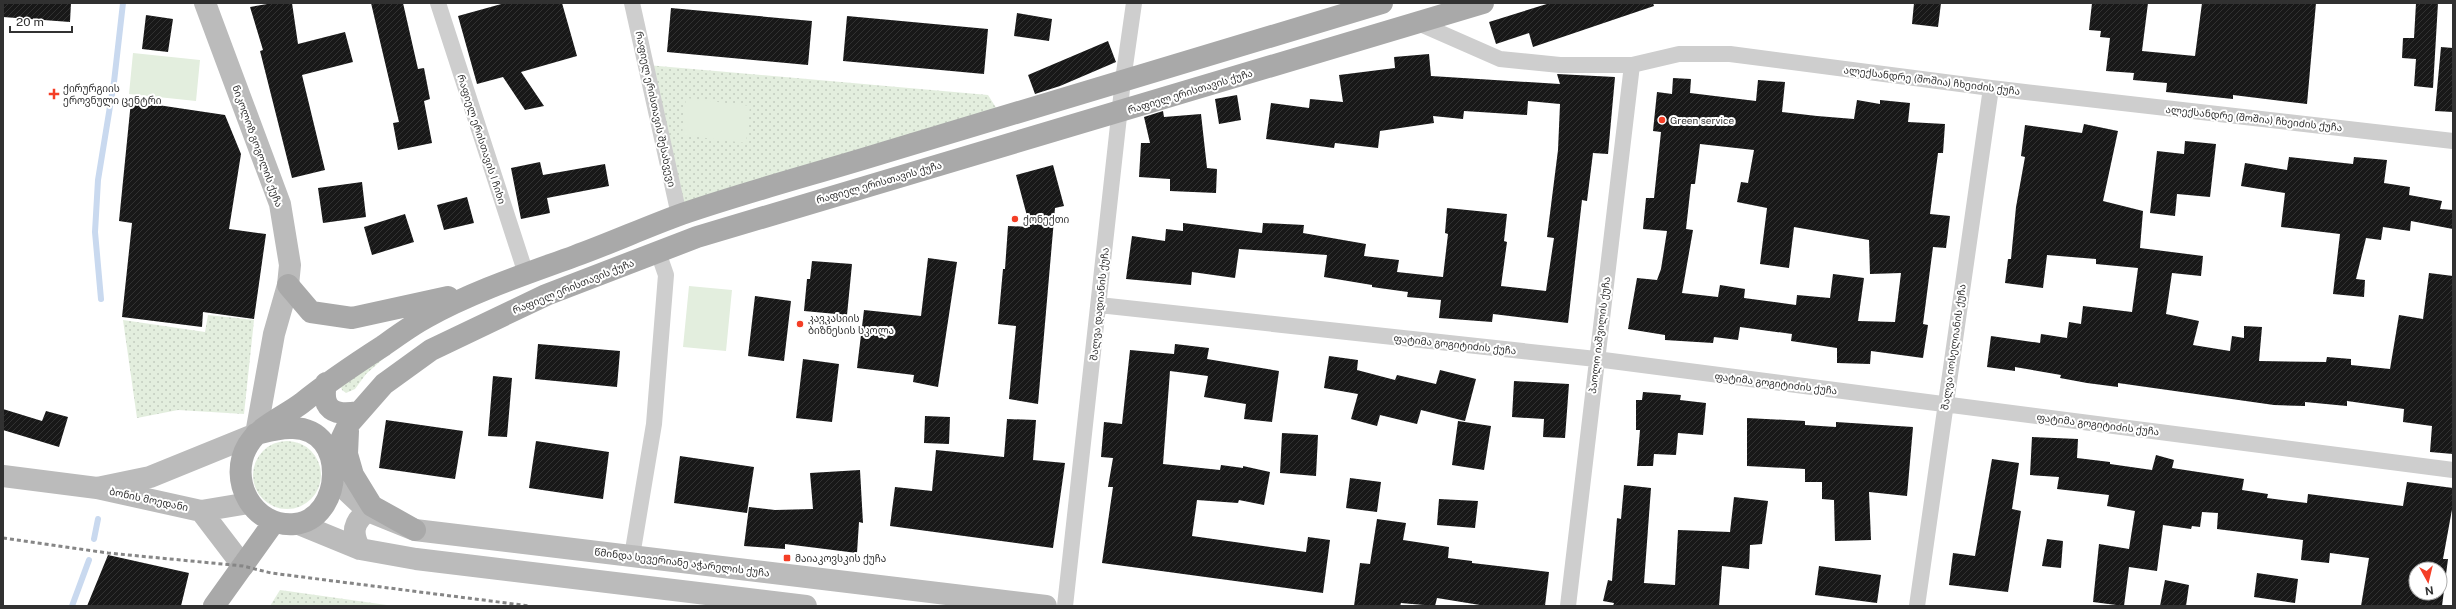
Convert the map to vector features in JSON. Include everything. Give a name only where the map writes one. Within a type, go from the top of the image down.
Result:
[{"type":"main road","name":"ნიკოლოზ გოგოლის ქუჩა","points":[[205,3],[280,204],[290,265],[288,285],[274,334],[256,434]]},
{"type":"main road","points":[[3,476],[97,488],[150,477],[256,434],[299,405],[326,384],[426,317],[492,287],[679,215],[1382,3]]},
{"type":"main road","name":"რაფიელ ერისთავის ქუჩა","points":[[333,469],[353,418],[384,384],[430,350],[546,295],[685,241],[838,194],[1121,112],[1482,3]]},
{"type":"main road","points":[[288,285],[310,312],[352,318],[492,287]]},
{"type":"main road","points":[[326,384],[323,396],[329,408],[341,415],[353,418],[346,454],[353,475],[372,506],[415,530]]},
{"type":"main road","points":[[299,524],[318,513],[331,492],[333,469],[325,444],[312,433],[297,427],[256,434],[246,449],[240,472],[242,488],[249,503],[274,522],[299,524],[360,548],[416,559],[806,606]]},
{"type":"main road","name":"წმინდა სევერიანე აჭარელის ქუჩა","points":[[333,469],[368,511],[415,530],[1046,606]]},
{"type":"main road","name":"ბონის მოედანი","points":[[97,488],[201,511],[249,503]]},
{"type":"main road","name":"ბონის მოედანი","points":[[201,511],[243,566]]},
{"type":"main road","points":[[360,548],[354,539],[354,528],[359,518],[368,511]]},
{"type":"main road","points":[[214,606],[274,522]]},
{"type":"street","name":"რაფიელ ერისთავის I ჩიხი","points":[[438,3],[526,274]]},
{"type":"street","name":"რაფიელ ერისთავის შესახვევი","points":[[632,3],[679,215]]},
{"type":"street","name":"შალვა დადიანის ქუჩა","points":[[1066,606],[1121,112],[1123,80],[1134,3]]},
{"type":"street","name":"ალექსანდრე (შოშია) ჩხეიძის ქუჩა","points":[[1418,23],[1500,59],[1560,64],[1632,65],[1679,54],[1730,54],[1991,88],[2453,141]]},
{"type":"street","name":"პაოლო იაშვილის ქუჩა","points":[[1568,606],[1632,65]]},
{"type":"street","name":"შალვა იოსელიანის ქუჩა","points":[[1917,606],[1991,88]]},
{"type":"street","points":[[632,556],[654,424],[666,275],[658,252]]},
{"type":"street","name":"ფატიმა გოგიტიძის ქუჩა","points":[[1099,305],[1596,360],[2453,470]]},
{"type":"green space","points":[[133,53],[200,60],[196,101],[129,94]]},
{"type":"green space","points":[[647,65],[988,95],[1002,117],[679,215]]},
{"type":"green space","points":[[686,98],[750,106],[746,143],[682,135]]},
{"type":"green space","points":[[689,286],[732,290],[726,351],[683,347]]},
{"type":"green space","points":[[208,315],[254,320],[244,414],[178,410],[137,418],[123,320],[205,332]]},
{"type":"green space","points":[[391,352],[366,374],[355,389],[346,393],[342,390],[340,383]]},
{"type":"green space","points":[[287,441],[300,444],[311,451],[318,462],[321,475],[318,488],[311,499],[300,506],[287,509],[274,506],[263,499],[256,488],[253,475],[256,462],[263,451],[274,444]]},
{"type":"green space","points":[[280,590],[394,606],[270,606]]},
{"type":"building","points":[[3,3],[71,3],[70,22],[3,17]]},
{"type":"building","points":[[273,3],[292,3],[298,44],[345,32],[353,62],[302,75],[325,170],[292,178],[260,51],[263,50],[250,7]]},
{"type":"building","points":[[371,3],[403,3],[418,69],[424,68],[430,99],[424,101],[432,143],[398,150],[393,123],[399,122]]},
{"type":"building","points":[[505,3],[562,3],[577,56],[521,72],[544,106],[525,110],[503,77],[477,84],[458,16]]},
{"type":"building","points":[[1550,3],[1653,3],[1654,6],[1533,47],[1529,33],[1496,44],[1489,22]]},
{"type":"building","points":[[1914,3],[1941,3],[1938,27],[1912,24]]},
{"type":"building","points":[[2092,3],[2148,3],[2142,51],[2195,56],[2202,3],[2316,3],[2307,104],[2233,95],[2233,99],[2166,92],[2167,83],[2133,80],[2134,73],[2106,71],[2110,38],[2100,37],[2101,31],[2089,30]]},
{"type":"building","points":[[2416,3],[2438,3],[2433,88],[2414,86],[2416,59],[2402,58],[2403,38],[2414,38]]},
{"type":"building","points":[[671,8],[812,21],[808,65],[667,52]]},
{"type":"building","points":[[1017,13],[1052,19],[1049,41],[1014,36]]},
{"type":"building","points":[[146,15],[173,19],[168,52],[142,49]]},
{"type":"building","points":[[847,16],[988,29],[984,74],[843,61]]},
{"type":"building","points":[[1108,41],[1116,62],[1060,86],[1035,94],[1028,75]]},
{"type":"building","points":[[2441,47],[2453,48],[2453,112],[2435,111]]},
{"type":"building","points":[[1429,54],[1431,76],[1560,84],[1557,74],[1615,77],[1608,154],[1593,153],[1587,201],[1582,200],[1568,323],[1493,314],[1492,322],[1439,318],[1441,300],[1407,297],[1408,292],[1372,287],[1372,285],[1324,277],[1327,255],[1239,249],[1235,278],[1192,272],[1191,285],[1126,279],[1132,236],[1165,241],[1166,229],[1183,231],[1183,223],[1262,233],[1263,223],[1304,225],[1303,233],[1366,244],[1364,256],[1399,260],[1397,272],[1443,277],[1448,234],[1445,233],[1447,208],[1507,214],[1504,241],[1507,242],[1501,286],[1546,291],[1554,238],[1547,237],[1558,150],[1560,104],[1528,101],[1527,115],[1464,111],[1463,119],[1433,116],[1434,123],[1380,131],[1378,148],[1335,143],[1334,148],[1266,139],[1271,103],[1309,108],[1310,99],[1343,102],[1339,75],[1395,68],[1394,57]]},
{"type":"building","points":[[1673,78],[1691,79],[1690,93],[1756,101],[1758,80],[1785,82],[1782,112],[1854,119],[1857,100],[1880,104],[1880,100],[1910,103],[1908,122],[1945,124],[1943,153],[1938,153],[1930,214],[1950,216],[1946,248],[1933,247],[1923,324],[1928,325],[1923,358],[1871,351],[1870,364],[1837,363],[1837,348],[1791,341],[1792,334],[1740,327],[1738,340],[1714,337],[1713,343],[1665,340],[1665,335],[1628,329],[1637,278],[1657,280],[1661,269],[1667,231],[1643,229],[1646,198],[1654,198],[1661,132],[1653,131],[1657,92],[1672,94]],"holes":[[[1700,144],[1754,150],[1748,183],[1741,182],[1737,202],[1767,208],[1760,264],[1789,268],[1794,227],[1869,240],[1870,274],[1901,273],[1895,322],[1858,321],[1864,278],[1833,274],[1830,298],[1797,295],[1796,305],[1744,298],[1745,289],[1720,285],[1718,297],[1682,293],[1693,230],[1686,229],[1691,184],[1695,184]]]},
{"type":"building","points":[[1237,95],[1241,120],[1219,124],[1215,99]]},
{"type":"building","points":[[131,101],[225,115],[241,154],[229,229],[266,234],[254,319],[203,312],[202,327],[122,317],[132,223],[119,221]]},
{"type":"building","points":[[1163,111],[1164,117],[1201,114],[1207,168],[1217,169],[1216,193],[1170,191],[1170,179],[1139,177],[1141,143],[1150,143],[1144,117]]},
{"type":"building","points":[[2084,124],[2118,131],[2103,201],[2143,211],[2140,248],[2203,256],[2201,276],[2172,273],[2166,314],[2199,321],[2193,345],[2230,351],[2232,336],[2244,338],[2244,326],[2262,327],[2259,361],[2326,362],[2327,357],[2351,359],[2351,365],[2390,369],[2399,315],[2423,319],[2429,273],[2453,276],[2453,454],[2430,452],[2432,426],[2403,422],[2404,409],[2347,401],[2347,406],[2305,402],[2305,406],[2274,405],[2118,383],[2118,387],[2087,383],[2060,378],[2061,375],[2015,367],[2015,371],[1987,367],[1991,336],[2040,343],[2041,334],[2067,338],[2069,322],[2081,324],[2083,306],[2132,312],[2138,268],[2096,264],[2096,259],[2047,255],[2043,288],[2005,283],[2008,259],[2011,259],[2016,207],[2025,157],[2021,156],[2025,125],[2082,133]]},
{"type":"building","points":[[2185,141],[2216,144],[2210,197],[2177,194],[2175,216],[2150,213],[2157,151],[2184,154]]},
{"type":"building","points":[[2289,157],[2353,164],[2354,157],[2387,160],[2384,183],[2410,187],[2409,195],[2442,201],[2440,209],[2453,210],[2453,229],[2411,221],[2410,231],[2383,227],[2381,240],[2366,238],[2356,279],[2365,280],[2364,297],[2333,294],[2340,234],[2281,227],[2285,193],[2241,186],[2245,163],[2287,170]]},
{"type":"building","points":[[540,162],[543,175],[605,164],[609,186],[547,198],[550,213],[521,219],[511,168]]},
{"type":"building","points":[[1053,165],[1064,206],[1055,208],[1038,404],[1009,399],[1016,326],[998,324],[1003,269],[1005,269],[1008,226],[1030,227],[1016,175]]},
{"type":"building","points":[[362,182],[366,217],[323,223],[318,188]]},
{"type":"building","points":[[467,197],[474,223],[444,230],[437,205]]},
{"type":"building","points":[[405,214],[414,242],[372,255],[364,227]]},
{"type":"building","points":[[928,258],[957,262],[938,387],[913,382],[914,375],[857,368],[864,310],[921,316]]},
{"type":"building","points":[[812,261],[852,264],[847,315],[804,311],[807,279],[810,279]]},
{"type":"building","points":[[755,296],[791,301],[784,361],[748,356]]},
{"type":"building","points":[[538,344],[620,351],[617,387],[535,379]]},
{"type":"building","points":[[1175,344],[1209,348],[1207,359],[1279,371],[1272,422],[1244,419],[1246,404],[1204,397],[1208,376],[1170,371],[1163,464],[1220,470],[1221,465],[1243,468],[1243,466],[1270,472],[1264,505],[1239,500],[1238,503],[1197,500],[1192,536],[1306,552],[1308,537],[1330,540],[1323,593],[1102,563],[1113,487],[1108,487],[1113,458],[1101,457],[1104,422],[1122,424],[1130,350],[1174,354]]},
{"type":"building","points":[[1329,356],[1358,360],[1357,370],[1395,380],[1397,375],[1436,384],[1440,370],[1476,379],[1465,421],[1421,410],[1417,424],[1380,415],[1377,426],[1351,419],[1358,394],[1324,388]]},
{"type":"building","points":[[803,359],[839,364],[832,422],[796,418]]},
{"type":"building","points":[[493,376],[512,378],[507,437],[488,436]]},
{"type":"building","points":[[1514,381],[1569,384],[1565,438],[1543,437],[1544,419],[1512,417]]},
{"type":"building","points":[[1643,392],[1681,395],[1680,400],[1706,403],[1703,435],[1678,433],[1676,455],[1654,454],[1653,466],[1637,466],[1640,430],[1636,430],[1636,400],[1642,400]]},
{"type":"building","points":[[3,409],[42,421],[46,411],[68,417],[59,447],[3,430]]},
{"type":"building","points":[[925,416],[950,417],[949,444],[924,443]]},
{"type":"building","points":[[1747,418],[1805,421],[1805,425],[1836,427],[1836,422],[1913,427],[1907,496],[1869,492],[1871,540],[1835,541],[1834,500],[1822,499],[1822,482],[1805,482],[1805,469],[1747,466]]},
{"type":"building","points":[[1007,419],[1036,420],[1033,460],[1065,463],[1053,548],[890,526],[895,487],[932,491],[936,450],[1004,457]]},
{"type":"building","points":[[386,420],[463,431],[455,479],[379,468]]},
{"type":"building","points":[[1458,421],[1491,426],[1484,470],[1452,465]]},
{"type":"building","points":[[1282,433],[1318,435],[1316,476],[1280,473]]},
{"type":"building","points":[[2032,437],[2078,439],[2077,458],[2110,462],[2110,464],[2152,470],[2156,455],[2174,460],[2172,468],[2244,479],[2242,490],[2268,494],[2267,498],[2307,503],[2308,494],[2403,506],[2407,482],[2453,488],[2453,504],[2443,559],[2448,559],[2448,561],[2408,561],[2408,601],[2443,601],[2442,606],[2361,606],[2369,558],[2330,553],[2329,563],[2301,560],[2303,540],[2217,529],[2218,513],[2202,512],[2200,527],[2192,526],[2191,529],[2163,525],[2157,571],[2129,567],[2124,606],[2093,602],[2099,544],[2129,549],[2135,511],[2107,506],[2109,495],[2057,489],[2059,477],[2030,475]]},
{"type":"building","points":[[536,441],[609,452],[603,499],[529,488]]},
{"type":"building","points":[[680,456],[754,467],[747,513],[674,503]]},
{"type":"building","points":[[1992,459],[2019,463],[2012,509],[2021,511],[2008,592],[1949,585],[1953,553],[1975,556]]},
{"type":"building","points":[[860,470],[863,523],[859,522],[857,553],[785,544],[785,549],[744,546],[749,507],[775,510],[813,509],[810,473]]},
{"type":"building","points":[[1350,478],[1381,482],[1377,512],[1346,508]]},
{"type":"building","points":[[1624,485],[1651,488],[1644,583],[1675,585],[1678,530],[1730,532],[1734,497],[1768,501],[1762,544],[1750,545],[1749,569],[1722,566],[1719,606],[1613,606],[1614,603],[1603,601],[1608,580],[1612,581],[1617,518],[1621,519]]},
{"type":"building","points":[[1439,499],[1478,501],[1475,528],[1437,525]]},
{"type":"building","points":[[1377,519],[1406,523],[1403,540],[1449,547],[1448,558],[1472,561],[1472,563],[1549,572],[1545,606],[1486,606],[1437,598],[1435,606],[1401,603],[1400,606],[1354,606],[1360,563],[1370,564]]},
{"type":"building","points":[[2047,539],[2063,541],[2061,568],[2042,566]]},
{"type":"building","points":[[108,555],[189,573],[181,606],[87,606]]},
{"type":"building","points":[[1819,566],[1881,575],[1877,603],[1815,595]]},
{"type":"building","points":[[2257,573],[2298,579],[2295,603],[2254,597]]},
{"type":"building","points":[[2165,580],[2189,585],[2186,606],[2160,606]]},
{"type":"waterway","points":[[101,299],[95,232],[98,180],[114,82],[123,3]]},
{"type":"waterway","points":[[94,539],[98,519]]},
{"type":"waterway","points":[[72,606],[89,560]]},
{"type":"railway","points":[[3,538],[108,553],[243,566],[271,573],[530,606]]},
{"type":"place","name":"ქირურგიის ეროვნული ცენტრი","points":[[54,94]]},
{"type":"place","name":"Green service","points":[[1662,120]]},
{"type":"place","name":"ქონექთი","points":[[1015,219]]},
{"type":"place","name":"კავკასიის ბიზნესის სკოლა","points":[[800,324]]},
{"type":"place","name":"მაიაკოვსკის ქუჩა","points":[[787,558]]}]
